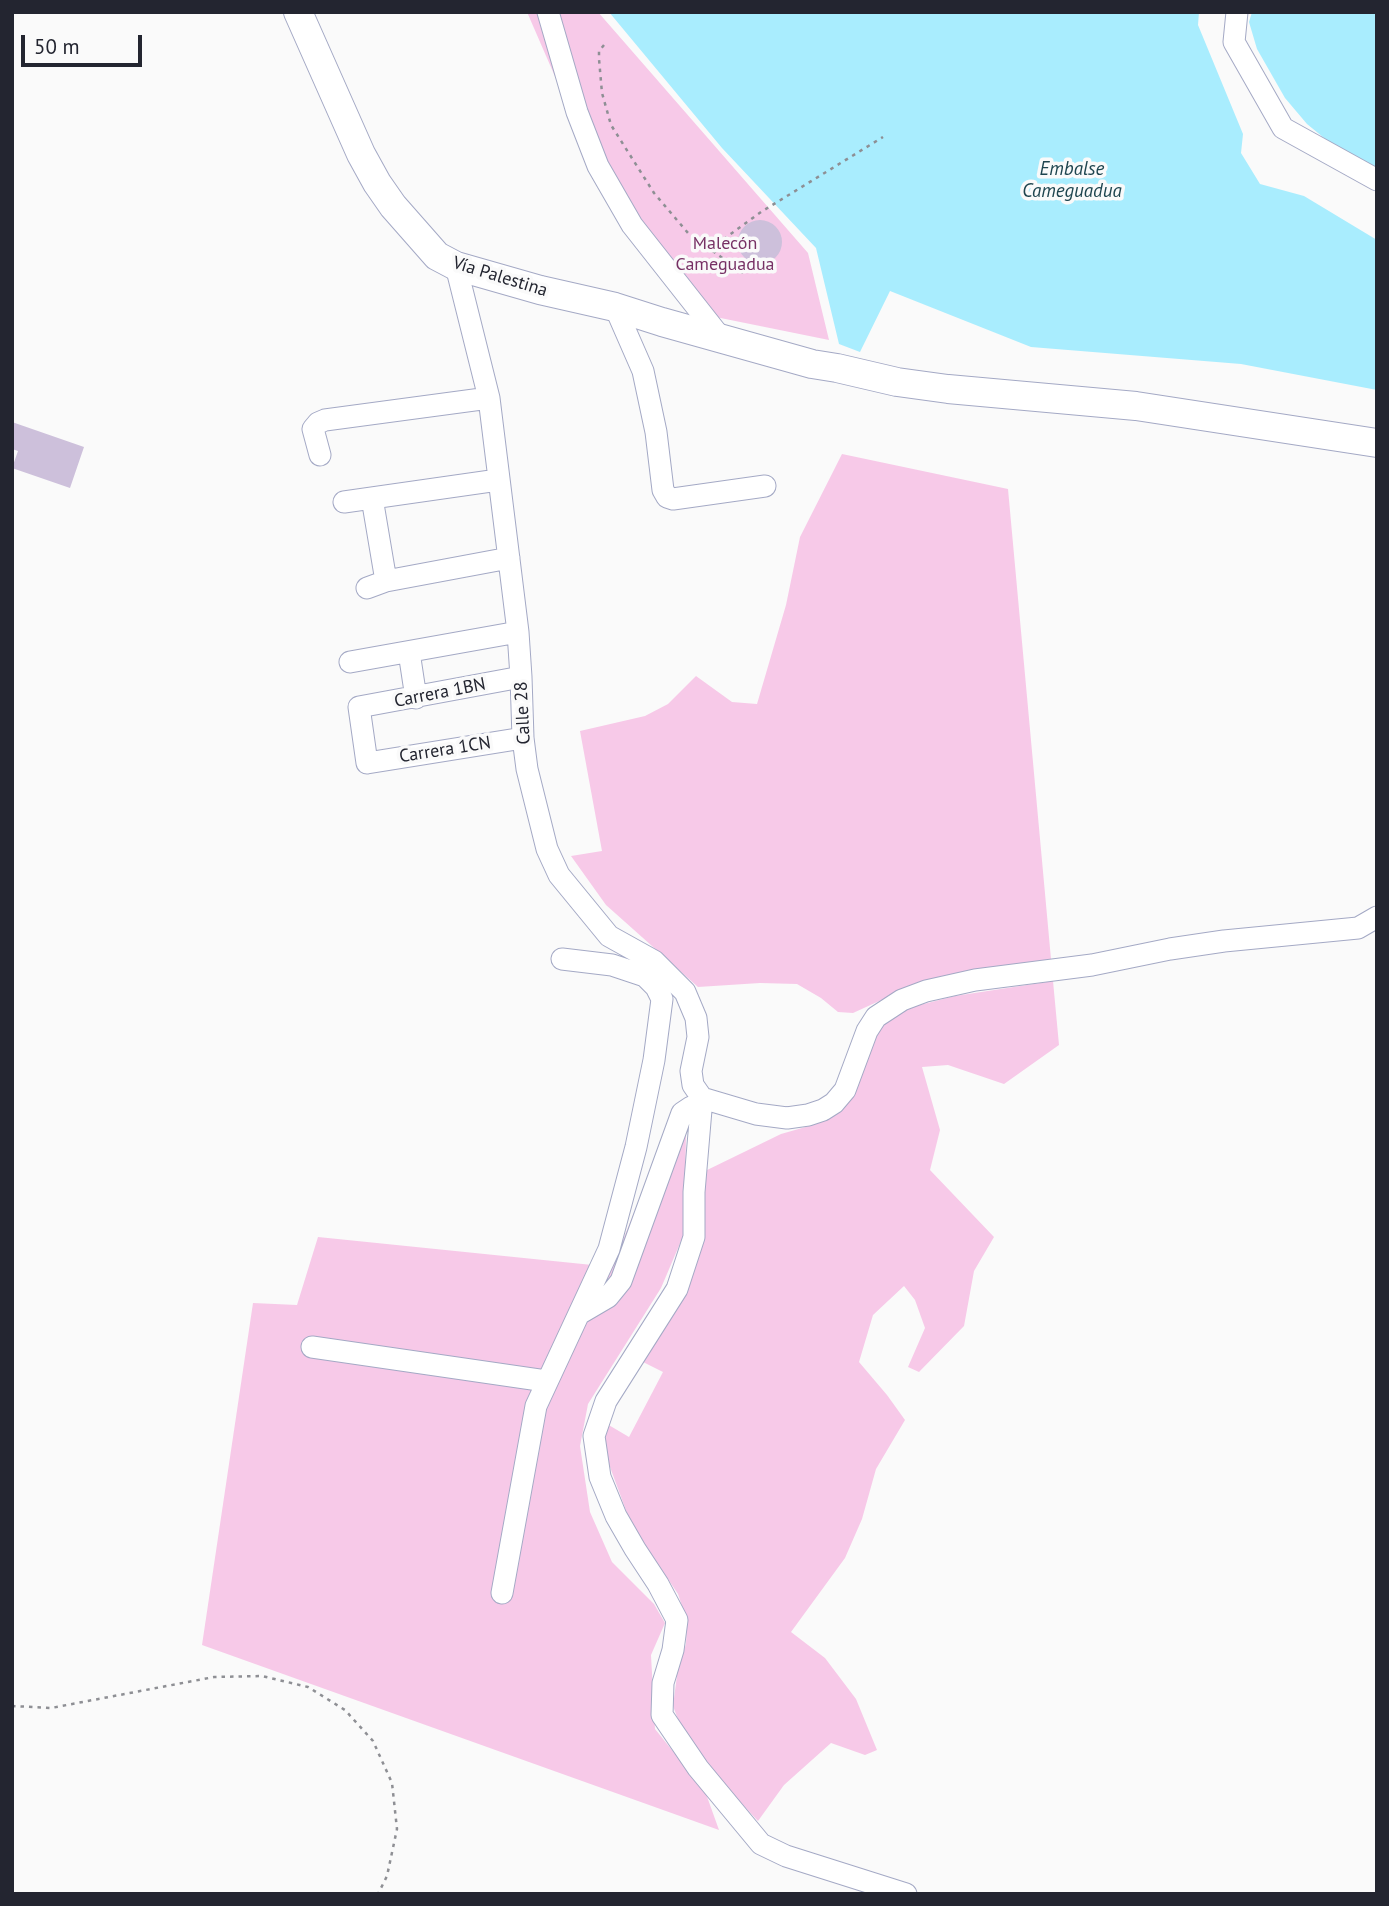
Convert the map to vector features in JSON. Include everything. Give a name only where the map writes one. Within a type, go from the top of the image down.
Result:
[{"type":"main road","name":"Vía Palestina","points":[[298,12],[352,135],[377,183],[393,206],[438,256],[456,266],[540,290],[615,307],[812,364],[897,382],[1136,407],[1377,443]]},
{"type":"street","points":[[548,12],[577,112],[598,166],[632,225],[721,338]]},
{"type":"street","points":[[1237,12],[1234,43],[1283,128],[1377,180]]},
{"type":"street","name":"Calle 28","points":[[456,266],[489,398],[517,632],[523,738],[527,769],[547,849],[559,875],[609,936],[654,961],[685,992],[696,1018],[698,1037],[691,1071],[693,1085],[701,1103]]},
{"type":"street","points":[[615,307],[643,371],[656,432],[663,491],[667,498],[765,486]]},
{"type":"street","points":[[320,455],[313,429],[325,420],[489,398]]},
{"type":"street","points":[[344,502],[498,480]]},
{"type":"street","points":[[372,498],[376,585],[509,558]]},
{"type":"street","points":[[350,662],[517,632]]},
{"type":"street","points":[[409,652],[416,698]]},
{"type":"street","name":"Carrera 1BN","points":[[368,763],[359,708],[521,677]]},
{"type":"street","name":"Carrera 1CN","points":[[368,763],[523,738]]},
{"type":"street","points":[[579,1314],[608,1297],[621,1281],[682,1113],[701,1103],[787,1118],[823,1110],[845,1090],[867,1031],[876,1017],[902,1000],[926,991],[975,980],[1224,941],[1358,929],[1377,917]]},
{"type":"street","points":[[502,1593],[536,1406],[609,1249],[654,1060],[662,999],[656,986],[645,976],[612,965],[562,960]]},
{"type":"street","points":[[701,1103],[694,1192],[694,1237],[677,1289],[669,1304],[606,1401],[594,1436],[600,1477],[616,1516],[677,1619],[673,1650],[663,1683],[662,1715],[698,1768],[761,1844],[786,1856],[906,1894]]},
{"type":"street","points":[[312,1347],[546,1381]]},
{"type":"path","points":[[604,45],[599,51],[598,59],[611,125],[654,193],[688,233],[743,273]]},
{"type":"path","points":[[710,249],[761,212],[883,137]]},
{"type":"path","points":[[12,1706],[51,1708],[214,1677],[262,1676],[308,1687],[345,1710],[373,1741],[392,1783],[397,1829],[387,1876],[378,1894]]},
{"type":"green space","name":"Malecón Cameguadua","points":[[527,12],[598,12],[808,253],[829,340],[686,311],[586,148]]},
{"type":"green space","points":[[842,454],[1008,489],[1051,959],[888,997],[853,1013],[838,1012],[797,984],[760,983],[698,987],[606,905],[571,856],[602,851],[580,731],[645,716],[668,704],[696,676],[732,702],[757,704],[786,605],[800,537]]},
{"type":"green space","points":[[1053,981],[1059,1045],[1004,1084],[948,1065],[922,1067],[940,1130],[930,1170],[994,1237],[974,1271],[964,1326],[919,1372],[908,1367],[925,1328],[915,1300],[904,1286],[873,1315],[859,1362],[905,1420],[876,1469],[862,1519],[845,1558],[791,1632],[825,1658],[856,1699],[877,1750],[865,1755],[831,1743],[784,1785],[758,1821],[710,1770],[679,1722],[673,1706],[678,1668],[686,1644],[687,1621],[678,1594],[631,1524],[603,1448],[607,1424],[629,1437],[663,1372],[639,1360],[672,1314],[703,1172],[781,1134],[816,1124],[842,1106],[879,1028],[900,1010],[955,996]]},
{"type":"green space","points":[[672,1119],[686,1136],[684,1234],[661,1288],[588,1404],[580,1446],[590,1512],[612,1562],[654,1604],[665,1623],[651,1655],[655,1729],[705,1791],[719,1830],[202,1645],[253,1303],[297,1305],[318,1237],[612,1267]]},
{"type":"water","name":"Embalse Cameguadua","points":[[609,12],[1199,12],[1198,25],[1243,134],[1241,153],[1260,184],[1304,196],[1377,240],[1377,390],[1241,364],[1031,347],[890,291],[860,352],[839,344],[816,248],[722,148]]},
{"type":"water","points":[[1252,12],[1377,12],[1377,169],[1329,142],[1307,124],[1285,98],[1257,49],[1249,22]]},
{"type":"building","points":[[760,220],[776,226],[782,242],[776,258],[760,264],[744,258],[738,242],[744,226]]},
{"type":"building","points":[[12,422],[84,447],[70,488],[12,468],[18,451],[12,449]]}]
